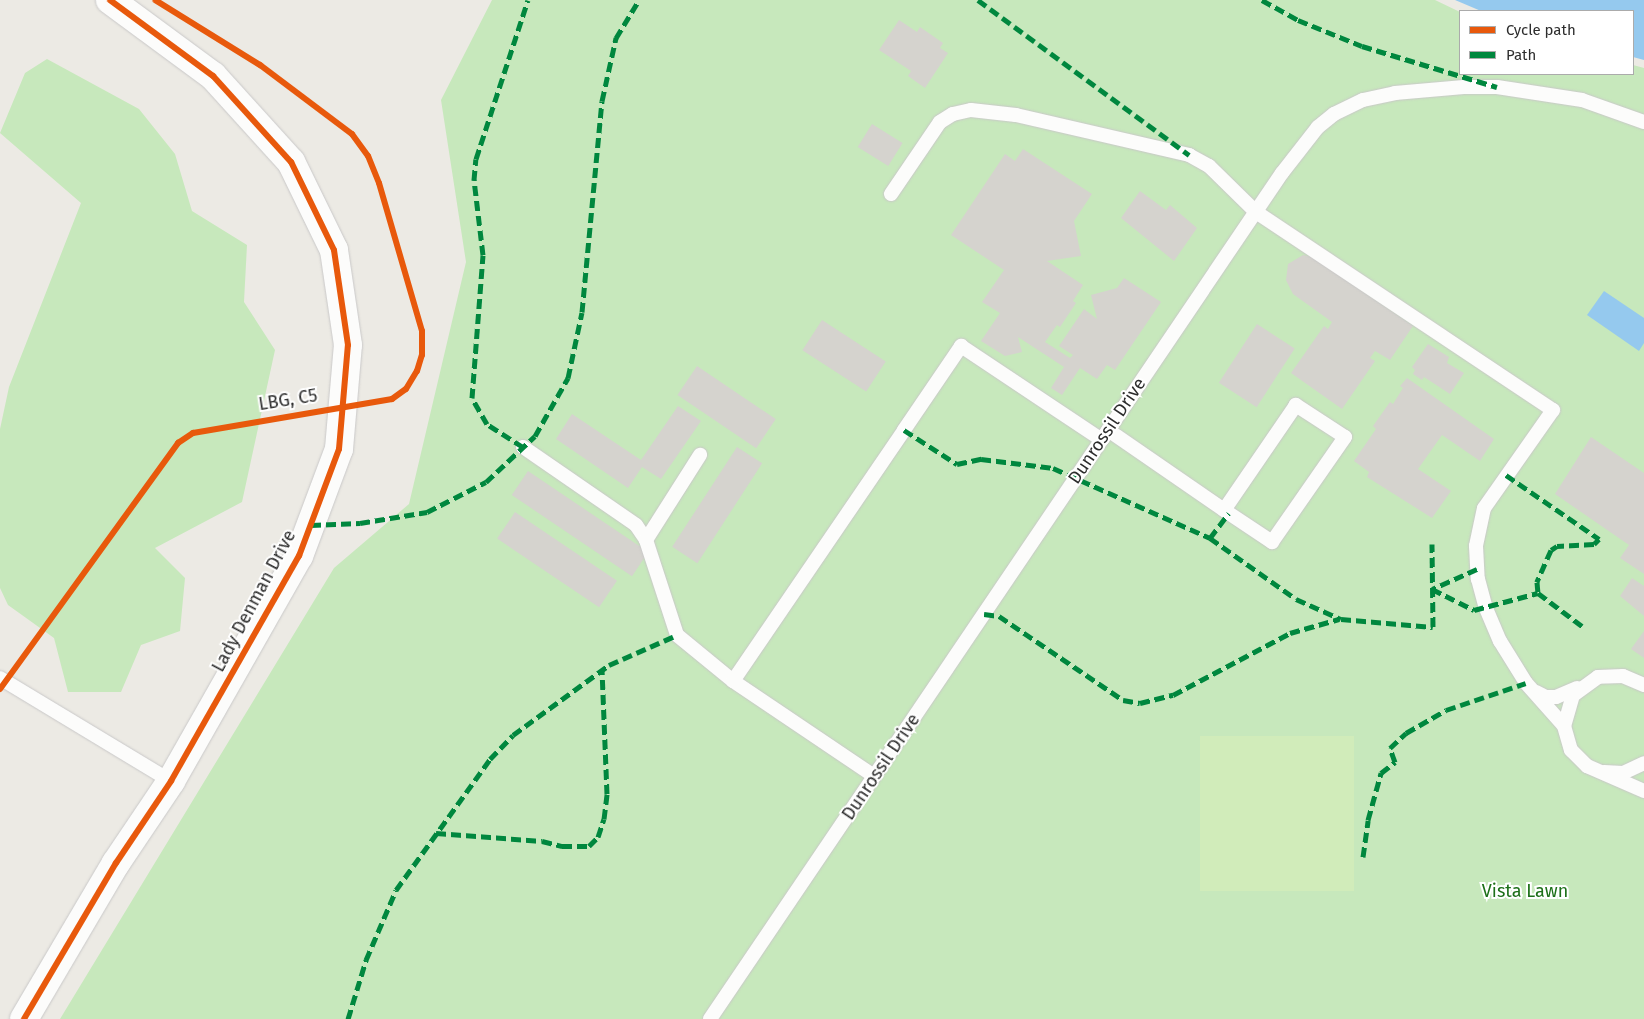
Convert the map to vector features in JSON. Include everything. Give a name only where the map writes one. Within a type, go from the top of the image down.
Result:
[{"type":"street","name":"Lady Denman Drive","points":[[24,1019],[116,863],[171,782],[300,556],[340,449],[348,344],[334,250],[291,162],[214,76],[110,0]]},
{"type":"lane","name":"Dunrossil Drive","points":[[710,1019],[1256,212],[1318,127],[1334,114],[1364,100],[1395,93],[1497,87],[1582,100],[1644,122]]},
{"type":"lane","points":[[891,194],[940,122],[953,114],[971,110],[1016,115],[1189,155],[1209,166],[1256,212],[1553,410],[1484,508],[1476,546],[1478,579],[1487,613],[1513,664],[1564,726],[1571,750],[1596,770],[1644,791]]},
{"type":"lane","points":[[733,681],[961,346],[1272,542],[1345,437],[1296,405],[1224,510]]},
{"type":"lane","points":[[523,447],[636,525],[646,540],[677,635],[733,681],[874,776]]},
{"type":"lane","points":[[646,540],[700,455]]},
{"type":"lane","points":[[1536,692],[1546,698],[1556,698],[1610,675],[1635,679],[1644,685]]},
{"type":"lane","points":[[0,678],[171,782]]},
{"type":"lane","points":[[1564,726],[1567,707],[1583,685]]},
{"type":"lane","points":[[1596,770],[1623,773],[1644,762]]},
{"type":"green space","name":"Vista Lawn","points":[[492,0],[1435,0],[1459,12],[1459,75],[1634,75],[1634,65],[1644,68],[1644,1019],[60,1019],[334,568],[409,504],[466,262],[441,100]]},
{"type":"green space","points":[[47,59],[139,109],[175,154],[192,211],[247,245],[244,302],[275,350],[242,502],[155,548],[185,578],[180,631],[141,645],[121,692],[68,692],[54,638],[8,605],[0,588],[0,429],[9,387],[81,203],[0,133],[25,73]]},
{"type":"green space","points":[[1200,736],[1354,736],[1354,891],[1200,891]]},
{"type":"water","points":[[1455,0],[1644,0],[1644,60],[1634,57],[1634,10],[1479,10]]},
{"type":"water","points":[[1604,291],[1644,318],[1644,343],[1639,351],[1587,315]]},
{"type":"building","points":[[899,20],[917,32],[920,27],[943,43],[940,48],[948,53],[925,88],[908,76],[911,71],[879,50]]},
{"type":"building","points":[[872,124],[903,143],[888,166],[858,147]]},
{"type":"building","points":[[1023,149],[1092,194],[1074,221],[1081,256],[1047,261],[1083,285],[1073,301],[1076,303],[1060,327],[1057,325],[1045,342],[1070,358],[1073,355],[1059,346],[1084,309],[1097,319],[1091,295],[1117,288],[1124,278],[1161,302],[1115,370],[1107,365],[1097,379],[1080,368],[1062,395],[1051,388],[1064,367],[1018,337],[1022,352],[1005,356],[981,341],[1000,313],[982,302],[1004,270],[951,235],[1005,154],[1015,161]]},
{"type":"building","points":[[1140,191],[1166,210],[1170,205],[1197,228],[1174,261],[1121,218]]},
{"type":"building","points":[[1303,255],[1312,257],[1413,326],[1390,360],[1375,351],[1370,358],[1375,361],[1342,409],[1291,373],[1324,326],[1328,329],[1332,322],[1293,294],[1286,280],[1288,264]]},
{"type":"building","points":[[822,320],[886,361],[866,392],[802,350]]},
{"type":"building","points":[[1257,324],[1295,349],[1257,407],[1219,383]]},
{"type":"building","points":[[1428,344],[1449,357],[1447,363],[1464,373],[1450,394],[1424,377],[1422,380],[1413,374],[1415,370],[1412,367]]},
{"type":"building","points":[[697,366],[776,419],[756,448],[677,395]]},
{"type":"building","points":[[1407,378],[1494,439],[1480,461],[1442,435],[1418,469],[1451,491],[1432,518],[1367,477],[1369,472],[1354,461],[1376,429],[1373,426],[1390,402],[1393,404],[1403,388],[1400,386]]},
{"type":"building","points":[[678,406],[701,421],[661,479],[642,467],[628,488],[556,439],[572,414],[641,460]]},
{"type":"building","points":[[1591,437],[1644,473],[1644,574],[1620,558],[1629,545],[1555,494]]},
{"type":"building","points":[[737,447],[762,463],[697,563],[672,547]]},
{"type":"building","points":[[528,471],[648,552],[632,576],[512,495]]},
{"type":"building","points":[[515,512],[617,581],[599,607],[497,539]]},
{"type":"building","points":[[1632,578],[1644,586],[1644,616],[1620,596]]},
{"type":"building","points":[[1644,631],[1644,658],[1631,649]]},
{"type":"marked path","points":[[523,447],[487,424],[472,398],[483,255],[474,180],[476,159],[528,0]]},
{"type":"marked path","points":[[311,525],[360,523],[427,512],[486,482],[535,436],[568,378],[582,312],[602,101],[616,38],[639,0]]},
{"type":"marked path","points":[[978,0],[1189,155]]},
{"type":"marked path","points":[[1262,0],[1298,20],[1362,46],[1497,87]]},
{"type":"marked path","points":[[904,430],[957,464],[981,459],[1053,468],[1210,538],[1296,599],[1341,619],[1433,627],[1432,544]]},
{"type":"marked path","points":[[1506,475],[1599,539],[1594,544],[1557,546],[1551,550],[1537,582],[1538,593]]},
{"type":"marked path","points":[[1210,538],[1229,513]]},
{"type":"marked path","points":[[1477,569],[1432,589],[1474,610],[1538,593],[1582,626]]},
{"type":"marked path","points":[[984,614],[999,616],[1123,700],[1140,703],[1173,695],[1290,633],[1339,619]]},
{"type":"marked path","points":[[348,1019],[366,960],[396,890],[490,759],[513,735],[609,665],[677,635]]},
{"type":"marked path","points":[[436,833],[542,841],[562,846],[589,846],[598,837],[604,819],[607,794],[602,670]]},
{"type":"marked path","points":[[1363,857],[1368,820],[1381,773],[1395,762],[1390,748],[1406,733],[1446,710],[1526,683]]},
{"type":"cycle path","points":[[24,1019],[116,863],[171,781],[299,556],[339,449],[348,345],[334,250],[291,162],[213,76],[110,0]]},
{"type":"cycle path","name":"LBG, C5","points":[[0,689],[178,443],[193,433],[392,399],[406,389],[417,371],[422,355],[422,331],[379,183],[368,156],[352,134],[260,65],[155,0]]}]
